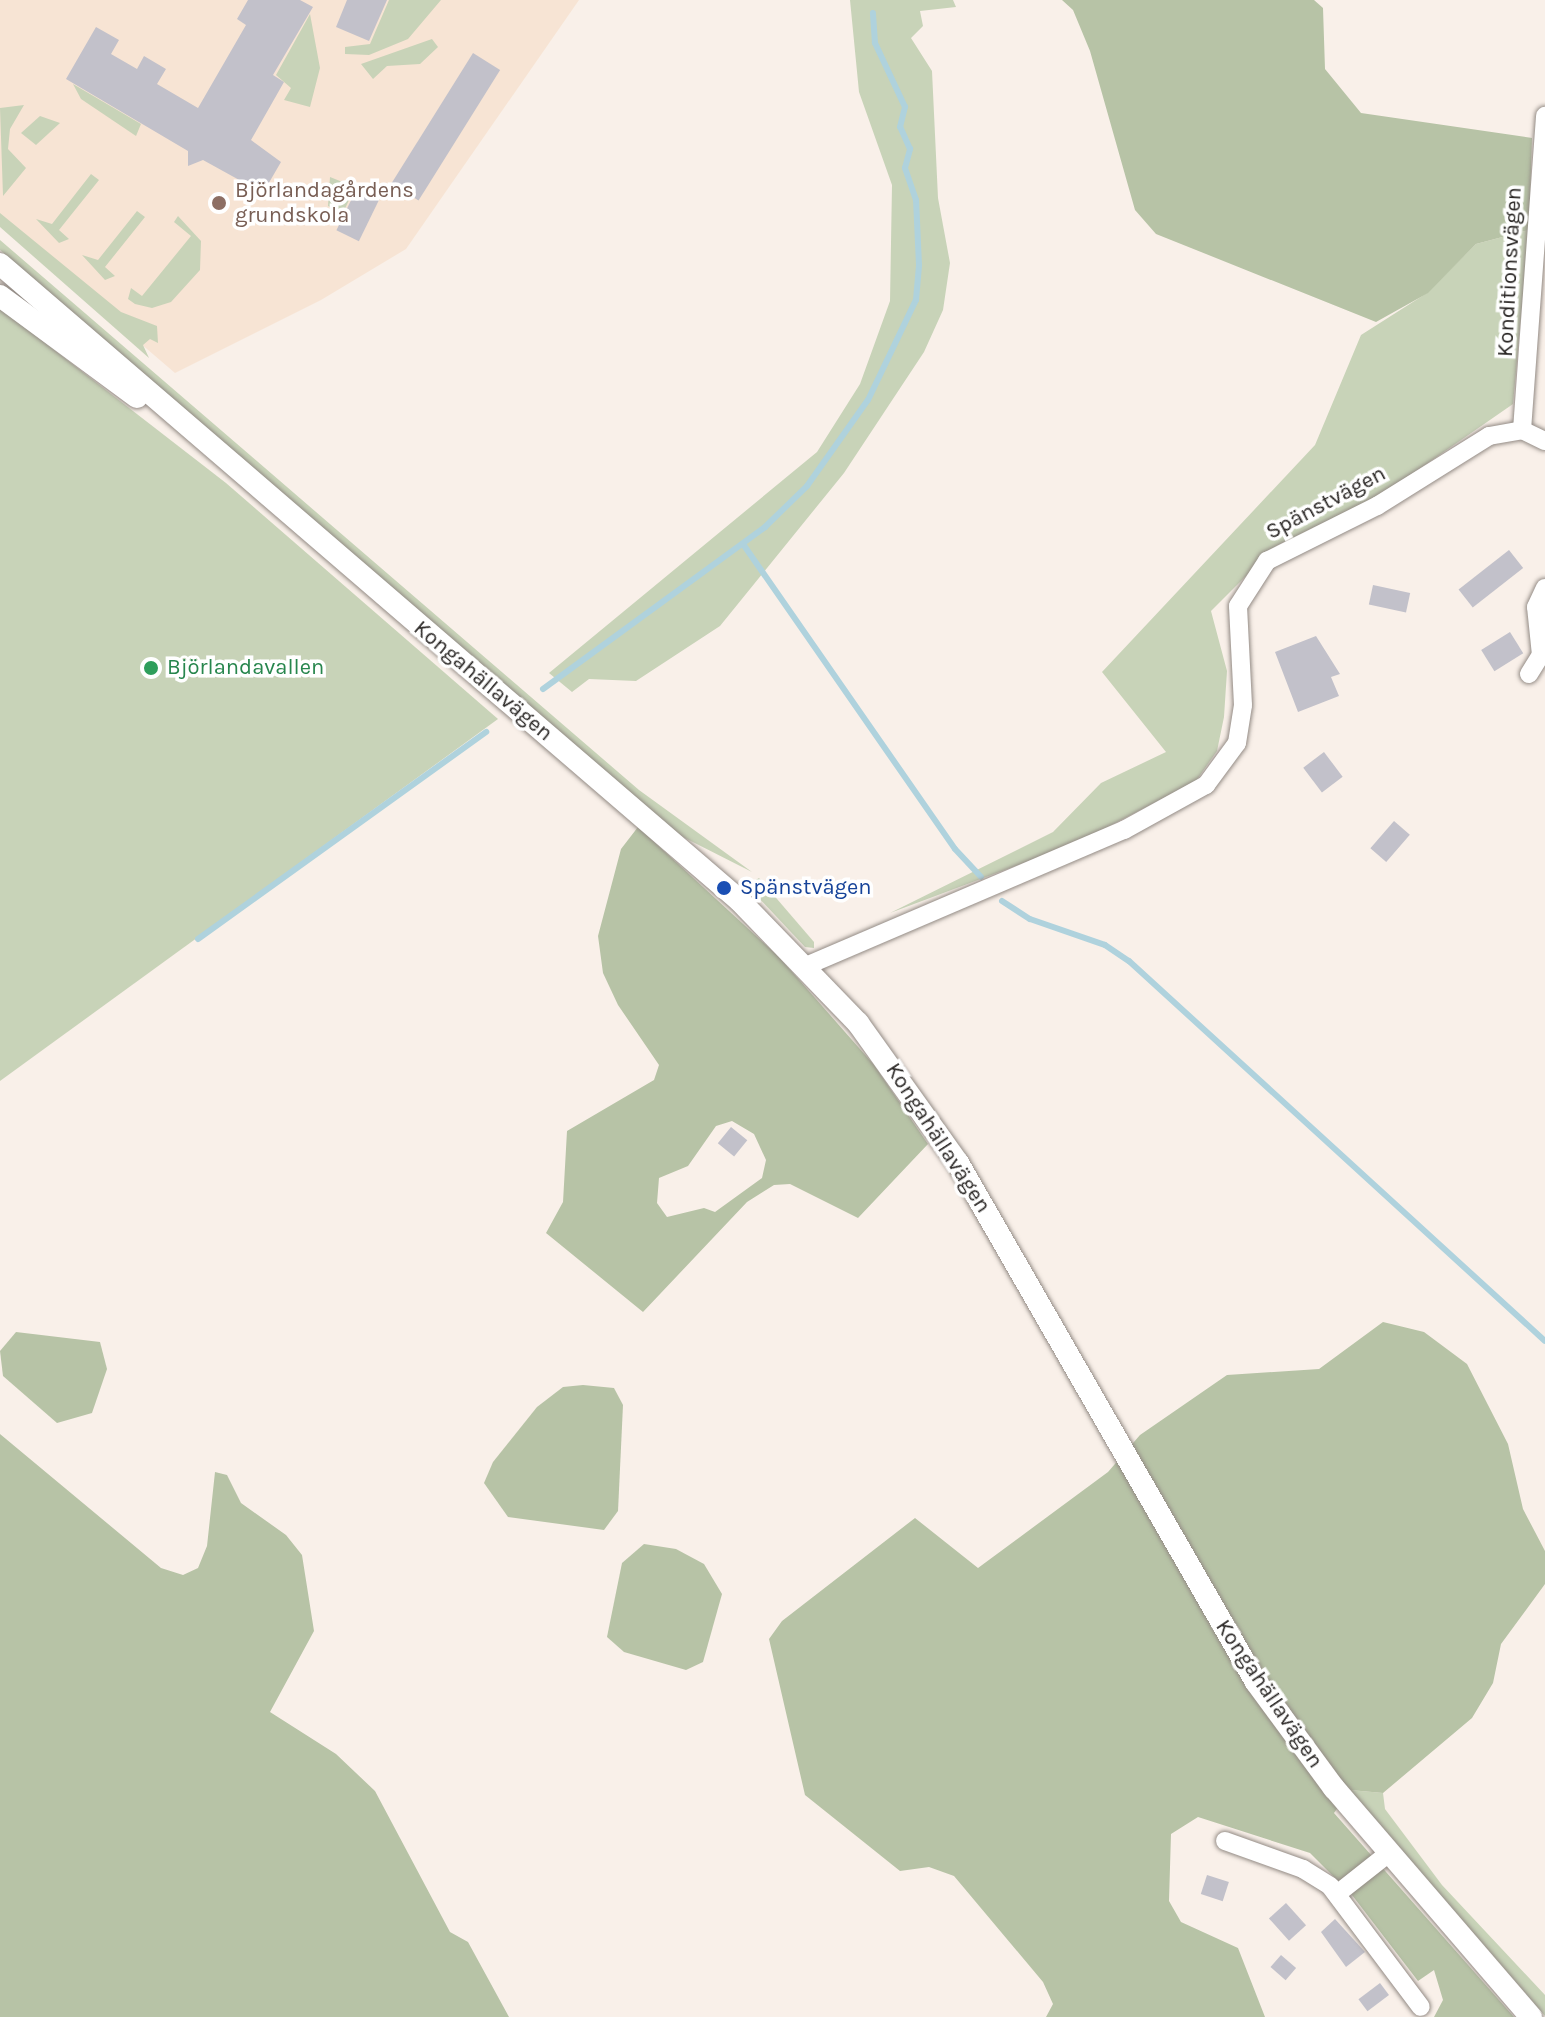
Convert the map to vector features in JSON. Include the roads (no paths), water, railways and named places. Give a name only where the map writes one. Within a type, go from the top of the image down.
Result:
[{"type":"street","name":"Konditionsvägen","points":[[1522,430],[1545,116]]},
{"type":"street","name":"Kongahällavägen","points":[[0,264],[145,387],[166,412]]},
{"type":"street","name":"Kongahällavägen","points":[[0,296],[38,329],[166,412],[650,823],[806,966],[923,1109],[1256,1682],[1389,1853],[1531,2017]]},
{"type":"street","points":[[1522,430],[1545,441]]},
{"type":"street","name":"Spänstvägen","points":[[806,966],[1124,830],[1206,785],[1237,743],[1243,705],[1238,606],[1267,561],[1377,506],[1489,436],[1522,430]]},
{"type":"street","points":[[1529,674],[1541,655],[1536,607],[1545,588]]},
{"type":"street","points":[[1225,1841],[1303,1869],[1337,1894],[1421,2007]]},
{"type":"street","points":[[1337,1894],[1389,1853]]},
{"type":"waterway","points":[[543,689],[765,527],[807,486],[868,400],[916,300],[919,265],[916,200],[905,168],[910,149],[900,127],[905,107],[875,43],[873,13]]},
{"type":"waterway","points":[[743,544],[955,849],[981,877]]},
{"type":"waterway","points":[[198,939],[486,732]]},
{"type":"waterway","points":[[1002,901],[1030,919],[1105,945],[1129,961],[1545,1341]]},
{"type":"place","name":"Björlandagårdens grundskola","points":[[219,203]]},
{"type":"place","name":"Björlandavallen","points":[[151,668]]},
{"type":"place","name":"Spänstvägen","points":[[724,888]]}]
